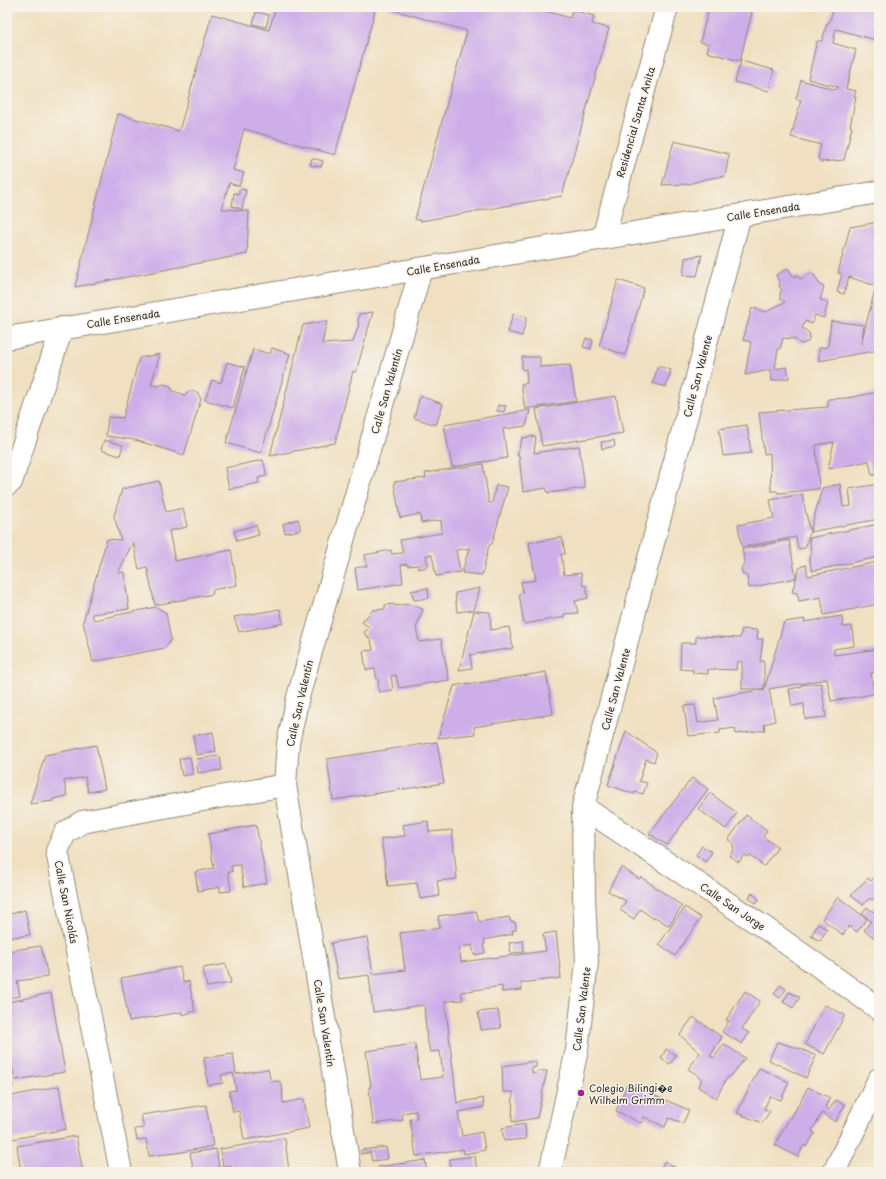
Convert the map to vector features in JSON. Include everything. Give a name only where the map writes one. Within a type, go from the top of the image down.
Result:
[{"type":"street","name":"Residencial Santa Anita","points":[[602,238],[667,7]]},
{"type":"street","name":"Calle Ensenada","points":[[7,338],[879,192]]},
{"type":"street","name":"Calle San Valente","points":[[550,1172],[577,1050],[587,962],[584,896],[583,807],[740,215]]},
{"type":"street","name":"Calle San Valentín","points":[[350,1172],[285,785],[288,743],[298,697],[421,269]]},
{"type":"street","points":[[7,485],[11,482],[62,328]]},
{"type":"street","name":"Calle San Nicolás","points":[[120,1172],[57,851],[65,833],[82,822],[285,785]]},
{"type":"street","name":"Calle San Jorge","points":[[583,807],[765,928],[879,1009]]},
{"type":"street","points":[[834,1172],[879,1079]]},
{"type":"building","points":[[276,7],[376,7],[335,155],[244,129],[233,170],[244,173],[239,186],[229,183],[222,209],[249,211],[247,254],[75,287],[118,114],[179,131],[212,14],[269,30]]},
{"type":"building","points":[[383,7],[532,7],[570,18],[572,10],[594,16],[592,24],[609,28],[562,196],[421,221],[415,219],[467,31]]},
{"type":"building","points":[[709,7],[753,8],[740,61],[707,52],[709,44],[700,42]]},
{"type":"building","points":[[834,7],[879,7],[879,41],[836,29],[833,43],[856,50],[846,89],[856,91],[854,97],[856,97],[850,126],[852,127],[844,160],[821,162],[818,158],[821,145],[791,137],[801,100],[796,99],[801,80],[836,90],[838,87],[808,79],[817,41],[822,41],[827,23],[829,23]]},
{"type":"building","points":[[256,12],[269,15],[266,27],[253,24]]},
{"type":"building","points":[[741,61],[774,70],[769,91],[735,82]]},
{"type":"building","points":[[674,141],[729,154],[725,176],[705,179],[689,184],[662,185]]},
{"type":"building","points":[[312,158],[323,161],[321,167],[310,165]]},
{"type":"building","points":[[239,189],[246,190],[242,209],[232,206],[234,193],[239,194]]},
{"type":"building","points":[[879,222],[879,350],[819,361],[819,348],[828,347],[831,321],[864,325],[861,344],[876,286],[849,277],[844,294],[837,292],[842,274],[838,273],[850,227]]},
{"type":"building","points":[[702,255],[697,276],[683,275],[685,258]]},
{"type":"building","points":[[788,268],[794,277],[797,275],[800,279],[813,273],[820,285],[824,287],[820,300],[828,302],[824,318],[815,315],[812,324],[805,321],[802,328],[810,334],[808,342],[800,344],[795,339],[783,338],[780,349],[778,349],[775,369],[787,367],[789,378],[772,381],[770,370],[745,375],[751,342],[743,340],[752,308],[766,312],[785,302],[780,298],[780,293],[782,291],[776,275]]},
{"type":"building","points":[[618,280],[644,288],[625,355],[599,346]]},
{"type":"building","points":[[373,312],[356,372],[353,371],[335,443],[270,456],[303,325],[327,321],[322,344],[353,342],[359,324],[359,314]]},
{"type":"building","points":[[513,314],[527,317],[522,336],[508,332]]},
{"type":"building","points":[[586,338],[593,340],[591,349],[583,347]]},
{"type":"building","points":[[272,348],[290,354],[261,453],[226,443],[253,349],[270,354]]},
{"type":"building","points":[[160,354],[151,385],[157,386],[164,384],[170,386],[173,391],[185,395],[190,391],[197,392],[201,399],[184,455],[135,440],[106,436],[108,417],[123,418],[139,358]]},
{"type":"building","points":[[522,357],[540,357],[540,367],[570,365],[576,401],[525,409],[521,384],[527,383],[526,369],[522,370]]},
{"type":"building","points":[[227,362],[245,367],[233,408],[205,400],[212,380],[221,383]]},
{"type":"building","points":[[658,366],[671,370],[666,387],[653,383]]},
{"type":"building","points":[[879,392],[879,474],[872,475],[869,461],[828,469],[834,442],[816,445],[819,489],[778,493],[777,491],[771,491],[770,453],[764,454],[759,412],[828,407],[828,399],[847,398]]},
{"type":"building","points":[[420,396],[443,404],[436,425],[414,418]]},
{"type":"building","points":[[616,396],[623,433],[542,446],[536,409]]},
{"type":"building","points":[[498,405],[506,406],[504,412],[497,411]]},
{"type":"building","points":[[530,410],[526,426],[503,429],[507,458],[452,467],[444,425]]},
{"type":"building","points":[[747,425],[751,453],[723,456],[719,429]]},
{"type":"building","points":[[536,436],[534,453],[579,446],[585,488],[548,493],[546,488],[523,492],[519,456],[517,456],[522,438]]},
{"type":"building","points":[[104,440],[123,445],[120,456],[101,450]]},
{"type":"building","points":[[614,440],[615,446],[602,449],[601,442]]},
{"type":"building","points":[[263,460],[267,476],[258,478],[259,483],[229,489],[225,468]]},
{"type":"building","points":[[483,464],[489,503],[492,503],[496,485],[508,487],[492,544],[489,545],[482,575],[462,573],[469,548],[456,550],[460,572],[436,576],[432,555],[426,555],[428,567],[418,569],[418,565],[401,565],[403,583],[358,590],[355,568],[367,566],[365,555],[391,550],[392,554],[403,553],[400,540],[442,533],[441,520],[421,523],[420,514],[400,518],[394,482],[426,478],[425,473]]},
{"type":"building","points":[[159,481],[166,512],[183,508],[187,527],[169,531],[175,561],[231,550],[237,585],[212,590],[213,594],[155,605],[147,567],[139,569],[133,542],[118,573],[124,572],[129,609],[92,614],[94,620],[156,607],[166,613],[171,640],[165,648],[93,662],[83,622],[107,539],[121,540],[114,516],[122,489]]},
{"type":"building","points":[[840,484],[843,507],[851,506],[849,489],[879,484],[879,519],[810,532],[822,488]]},
{"type":"building","points":[[802,494],[810,532],[805,548],[798,549],[796,537],[742,547],[738,525],[774,518],[770,500]]},
{"type":"building","points":[[298,519],[301,530],[285,533],[283,524]]},
{"type":"building","points":[[879,524],[879,557],[812,571],[809,556],[812,555],[809,538]]},
{"type":"building","points":[[256,525],[259,535],[237,541],[234,531]]},
{"type":"building","points":[[562,537],[565,554],[561,554],[564,575],[581,573],[583,586],[586,585],[588,598],[575,601],[578,613],[564,614],[565,617],[524,624],[519,594],[523,593],[521,582],[536,580],[529,543]]},
{"type":"building","points":[[789,540],[796,578],[749,588],[747,576],[743,574],[741,569],[745,561],[742,549]]},
{"type":"building","points":[[877,562],[879,572],[879,604],[824,615],[821,597],[799,601],[797,593],[792,592],[800,567],[806,565],[808,576]]},
{"type":"building","points":[[428,588],[429,598],[414,600],[411,591]]},
{"type":"building","points":[[480,588],[474,610],[457,612],[455,593]]},
{"type":"building","points":[[394,604],[395,606],[409,604],[423,609],[416,628],[419,642],[441,639],[449,680],[399,688],[396,675],[391,676],[393,690],[379,692],[378,679],[375,669],[366,670],[363,651],[373,650],[371,640],[364,633],[369,627],[362,622],[373,610],[385,609],[385,605]]},
{"type":"building","points":[[280,609],[283,623],[239,632],[234,617]]},
{"type":"building","points":[[474,611],[490,612],[491,630],[509,627],[513,648],[470,655],[472,668],[459,670]]},
{"type":"building","points":[[842,616],[843,627],[852,626],[854,646],[834,649],[834,655],[879,649],[879,671],[871,673],[874,694],[831,701],[827,679],[769,689],[775,721],[764,724],[765,730],[736,734],[735,728],[720,730],[720,733],[688,736],[684,706],[695,705],[698,723],[718,720],[714,698],[764,690],[784,622],[805,619],[804,622]]},
{"type":"building","points":[[742,629],[758,630],[757,639],[763,639],[760,661],[764,661],[764,689],[742,689],[742,662],[737,662],[736,670],[708,669],[708,674],[693,673],[693,670],[680,669],[681,643],[696,643],[696,636],[740,638]]},
{"type":"building","points":[[546,672],[553,714],[474,727],[475,734],[438,738],[454,686]]},
{"type":"building","points":[[821,683],[826,717],[805,719],[804,704],[792,706],[789,689],[801,687],[801,685]]},
{"type":"building","points":[[626,731],[657,753],[654,762],[646,759],[639,781],[647,783],[643,794],[635,792],[634,794],[608,785]]},
{"type":"building","points":[[213,732],[216,752],[196,755],[193,736]]},
{"type":"building","points":[[437,742],[444,783],[333,800],[327,759]]},
{"type":"building","points":[[96,745],[105,789],[88,792],[85,777],[64,781],[67,796],[53,799],[53,801],[30,804],[45,755]]},
{"type":"building","points":[[220,756],[222,770],[198,773],[196,759]]},
{"type":"building","points":[[190,757],[193,774],[182,776],[179,759]]},
{"type":"building","points":[[692,778],[708,789],[667,845],[649,834]]},
{"type":"building","points":[[710,793],[737,813],[726,829],[698,809]]},
{"type":"building","points":[[746,815],[767,830],[763,837],[778,847],[764,866],[750,856],[744,855],[739,862],[729,856],[734,848],[734,844],[728,840]]},
{"type":"building","points":[[428,821],[429,832],[452,830],[457,879],[437,881],[439,896],[420,899],[417,883],[388,886],[381,839],[405,836],[403,825]]},
{"type":"building","points":[[256,825],[267,883],[244,887],[240,865],[231,866],[232,872],[228,872],[231,891],[220,892],[220,887],[198,891],[195,872],[214,868],[208,834]]},
{"type":"building","points":[[702,846],[712,852],[705,862],[696,855]]},
{"type":"building","points":[[621,867],[639,879],[641,877],[682,906],[669,926],[655,917],[654,919],[640,909],[634,919],[620,910],[626,901],[608,891]]},
{"type":"building","points":[[876,875],[879,877],[879,894],[872,900],[870,898],[863,905],[851,895],[868,878],[871,881]]},
{"type":"building","points":[[752,893],[759,899],[756,903],[749,898]]},
{"type":"building","points":[[838,897],[867,919],[857,932],[849,926],[843,935],[822,919]]},
{"type":"building","points":[[879,904],[879,935],[876,939],[864,930],[871,921],[862,914],[867,907],[873,912]]},
{"type":"building","points":[[685,907],[701,918],[675,956],[659,944]]},
{"type":"building","points":[[25,910],[30,935],[7,938],[7,915]]},
{"type":"building","points":[[476,911],[479,922],[509,917],[511,922],[515,922],[516,930],[512,930],[513,934],[484,940],[485,944],[483,945],[485,953],[474,955],[472,945],[459,948],[461,962],[546,951],[543,934],[556,932],[561,978],[521,983],[522,990],[502,992],[502,986],[461,992],[463,1000],[445,1001],[457,1103],[483,1098],[484,1107],[458,1112],[462,1136],[482,1132],[485,1150],[464,1154],[463,1149],[416,1156],[410,1119],[417,1118],[416,1111],[402,1113],[403,1120],[373,1124],[369,1087],[371,1087],[366,1051],[415,1044],[420,1080],[443,1077],[440,1051],[430,1052],[427,1042],[424,1005],[373,1012],[369,975],[338,979],[331,943],[367,937],[373,974],[405,970],[400,933],[440,928],[438,916]]},
{"type":"building","points":[[818,924],[827,929],[820,941],[811,936]]},
{"type":"building","points":[[523,941],[524,952],[511,953],[509,943]]},
{"type":"building","points":[[41,946],[48,977],[17,981],[20,996],[7,998],[7,951]]},
{"type":"building","points":[[226,964],[231,983],[207,987],[203,968]]},
{"type":"building","points":[[180,967],[183,982],[189,981],[195,1011],[182,1015],[182,1012],[129,1021],[121,978]]},
{"type":"building","points":[[780,985],[786,989],[780,998],[774,994]]},
{"type":"building","points":[[745,991],[760,1001],[742,1029],[749,1033],[742,1044],[722,1032],[729,1021],[726,1020]]},
{"type":"building","points":[[789,992],[800,997],[793,1008],[783,1002]]},
{"type":"building","points":[[51,993],[65,1072],[15,1080],[8,1046],[12,1045],[7,1023],[7,1009],[10,1009],[9,1002]]},
{"type":"building","points":[[825,1005],[845,1015],[824,1054],[805,1044]]},
{"type":"building","points":[[498,1010],[501,1028],[481,1030],[478,1012]]},
{"type":"building","points":[[693,1017],[722,1037],[710,1056],[714,1058],[724,1044],[745,1058],[732,1075],[727,1078],[716,1098],[698,1087],[702,1080],[697,1076],[698,1075],[688,1069],[700,1053],[680,1035]]},
{"type":"building","points":[[777,1042],[801,1049],[816,1056],[806,1078],[769,1060]]},
{"type":"building","points":[[666,1049],[676,1055],[670,1064],[661,1059]]},
{"type":"building","points":[[233,1054],[236,1074],[268,1069],[271,1082],[279,1081],[282,1084],[283,1103],[304,1099],[309,1128],[244,1140],[239,1111],[233,1112],[229,1091],[236,1090],[233,1073],[221,1075],[223,1083],[208,1085],[204,1058]]},
{"type":"building","points":[[536,1061],[536,1067],[532,1068],[532,1073],[536,1074],[538,1071],[547,1071],[537,1118],[512,1122],[513,1092],[503,1092],[502,1066]]},
{"type":"building","points":[[7,1065],[13,1087],[7,1089]]},
{"type":"building","points":[[759,1068],[789,1082],[781,1100],[770,1096],[764,1109],[770,1111],[762,1123],[737,1113]]},
{"type":"building","points":[[627,1084],[689,1110],[683,1123],[669,1118],[665,1127],[644,1117],[641,1123],[616,1111]]},
{"type":"building","points":[[59,1086],[66,1129],[7,1140],[7,1097]]},
{"type":"building","points":[[808,1087],[830,1098],[825,1107],[829,1110],[836,1100],[845,1105],[835,1122],[822,1113],[812,1131],[815,1133],[806,1147],[804,1145],[798,1157],[775,1145]]},
{"type":"building","points":[[206,1105],[213,1146],[176,1153],[149,1156],[146,1139],[137,1140],[135,1129],[144,1128],[141,1115]]},
{"type":"building","points":[[525,1124],[526,1139],[504,1141],[502,1128]]},
{"type":"building","points":[[76,1136],[83,1172],[21,1172],[17,1146]]},
{"type":"building","points":[[285,1138],[289,1172],[231,1172],[230,1166],[223,1167],[220,1149]]},
{"type":"building","points":[[386,1147],[388,1159],[372,1161],[370,1152],[361,1154],[361,1150]]},
{"type":"building","points":[[216,1149],[220,1172],[194,1172],[190,1153]]},
{"type":"building","points":[[475,1156],[477,1172],[450,1172],[450,1159]]},
{"type":"building","points":[[425,1160],[427,1172],[379,1172],[378,1167]]},
{"type":"building","points":[[665,1161],[679,1170],[679,1172],[658,1172]]},
{"type":"place","name":"Colegio Bilingi�e Wilhelm Grimm","points":[[581,1093]]}]
